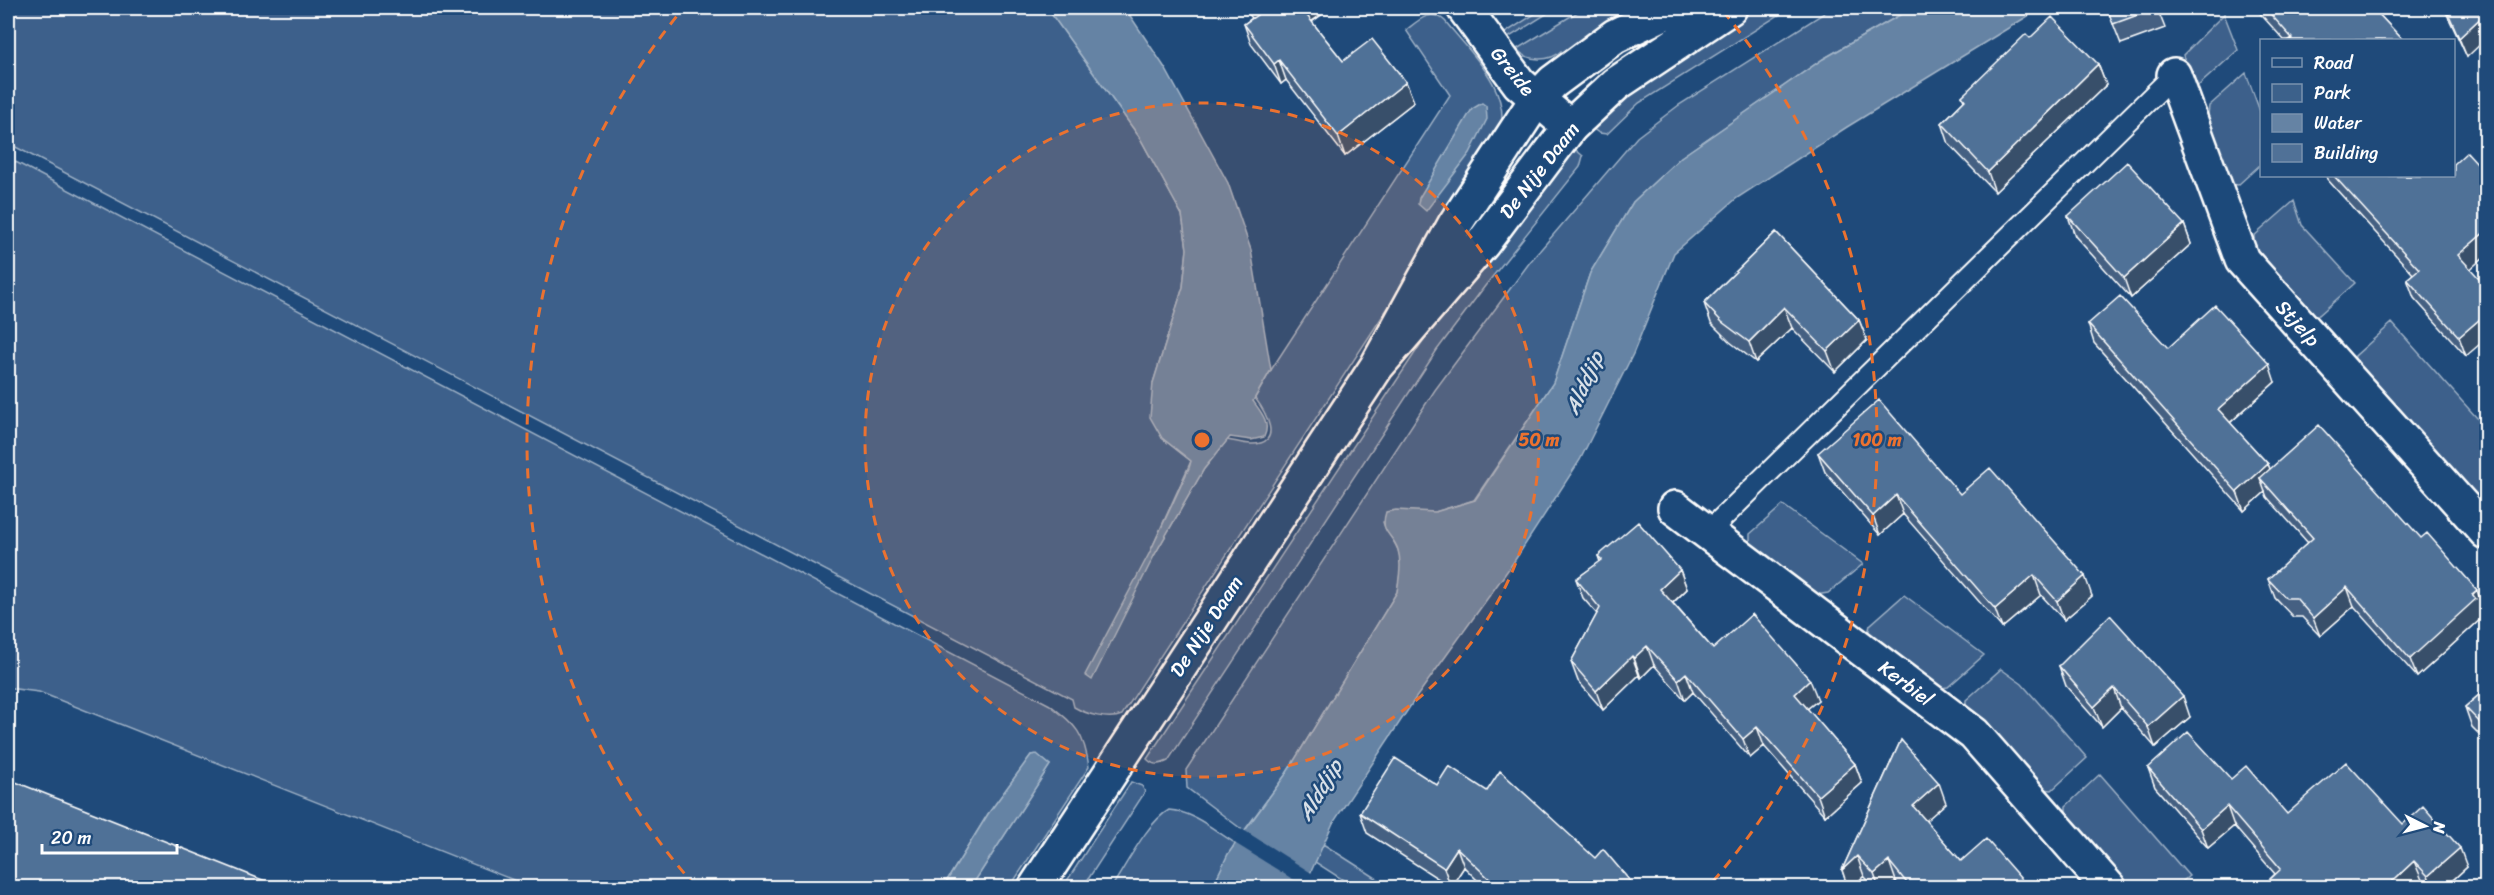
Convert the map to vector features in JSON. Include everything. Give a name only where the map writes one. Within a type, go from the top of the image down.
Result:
[{"type":"street","name":"Greide","points":[[1464,8],[1519,83],[1570,127]]},
{"type":"street","name":"De Nije Daam","points":[[1035,888],[1377,366],[1455,224],[1536,100],[1553,82],[1615,36],[1674,8]]},
{"type":"street","name":"De Nije Daam","points":[[1377,366],[1483,243],[1570,127],[1616,84],[1731,8]]},
{"type":"street","name":"Stjelp","points":[[2174,75],[2242,260],[2487,532]]},
{"type":"street","name":"Kerbiel","points":[[1675,508],[1974,734],[2109,888]]},
{"type":"lane","points":[[1707,533],[2174,75]]},
{"type":"green space","points":[[8,8],[1047,8],[1140,138],[1182,215],[1187,249],[1183,287],[1153,383],[1162,438],[1191,461],[1150,552],[1155,554],[1204,469],[1227,440],[1251,444],[1261,443],[1267,439],[1270,426],[1255,398],[1450,95],[1406,30],[1429,15],[1440,17],[1445,21],[1487,73],[1495,87],[1502,119],[1500,136],[1122,715],[1104,717],[1079,710],[1074,707],[1072,699],[8,143]]},
{"type":"green space","points":[[1544,8],[1556,8],[1508,38],[1505,33]]},
{"type":"green space","points":[[1584,8],[1636,8],[1608,23],[1564,55],[1561,51],[1551,57],[1539,59],[1527,56],[1517,49]]},
{"type":"green space","points":[[1754,8],[1790,8],[1639,103],[1607,134],[1599,133],[1589,126],[1631,88]]},
{"type":"green space","points":[[1832,8],[1912,8],[1823,59],[1681,157],[1633,202],[1590,273],[1553,383],[1474,500],[1435,512],[1383,522],[1399,553],[1400,570],[1397,592],[1286,774],[1244,831],[1187,788],[1186,770],[1435,390],[1530,262],[1637,137],[1679,105]]},
{"type":"green space","points":[[2224,14],[2238,50],[2198,86],[2194,86],[2183,55]]},
{"type":"green space","points":[[2246,73],[2260,111],[2260,165],[2238,185],[2231,184],[2207,123],[2209,106]]},
{"type":"green space","points":[[1571,146],[1583,156],[1580,167],[1437,350],[1168,761],[1152,763],[1147,759],[1434,324]]},
{"type":"green space","points":[[8,158],[1050,705],[1077,731],[1087,755],[1089,767],[1010,887],[971,887],[1050,765],[1031,755],[988,814],[943,887],[531,887],[39,692],[8,688]]},
{"type":"green space","points":[[2294,201],[2302,225],[2355,283],[2319,315],[2313,315],[2254,247],[2254,236]]},
{"type":"green space","points":[[2392,323],[2486,428],[2486,508],[2354,362],[2355,356]]},
{"type":"green space","points":[[1783,505],[1863,564],[1828,593],[1816,595],[1750,545],[1750,534]]},
{"type":"green space","points":[[1904,595],[1984,655],[1948,687],[1940,688],[1868,634],[1870,625]]},
{"type":"green space","points":[[2001,669],[2022,684],[2087,758],[2052,790],[2042,789],[1966,708],[1966,700]]},
{"type":"green space","points":[[2100,774],[2189,876],[2176,887],[2130,887],[2066,815],[2066,806]]},
{"type":"green space","points":[[1131,782],[1142,786],[1145,792],[1083,887],[1063,887]]},
{"type":"green space","points":[[1169,810],[1195,818],[1235,843],[1212,887],[1111,888],[1145,834]]},
{"type":"green space","points":[[1323,844],[1387,885],[1385,887],[1354,887],[1315,862]]},
{"type":"water","points":[[1047,8],[1125,8],[1165,68],[1228,183],[1251,250],[1271,370],[1253,401],[1266,422],[1264,437],[1251,440],[1230,437],[1204,469],[1155,554],[1092,680],[1085,675],[1150,552],[1191,461],[1162,438],[1150,417],[1153,383],[1183,287],[1187,249],[1182,215],[1140,138]]},
{"type":"water","name":"Alddjip","points":[[1912,8],[2041,8],[1847,127],[1737,198],[1674,253],[1633,354],[1580,460],[1513,563],[1415,699],[1333,823],[1304,887],[1212,888],[1228,854],[1286,774],[1397,592],[1400,571],[1399,555],[1396,544],[1385,529],[1386,512],[1396,510],[1435,512],[1475,500],[1553,383],[1590,273],[1633,202],[1681,157],[1823,59]]},
{"type":"water","points":[[1482,103],[1486,106],[1487,119],[1470,153],[1426,211],[1418,204],[1419,198],[1472,109]]},
{"type":"water","points":[[1037,754],[1050,765],[971,887],[943,887],[988,814],[1031,755]]},
{"type":"pier","points":[[1242,829],[1313,874],[1307,888],[1233,842]]},
{"type":"building","points":[[1252,8],[1301,8],[1343,61],[1372,39],[1406,82],[1338,136],[1279,60],[1274,64],[1244,24],[1257,15]]},
{"type":"building","points":[[2107,8],[2157,8],[2113,24]]},
{"type":"building","points":[[2265,8],[2373,8],[2402,39],[2290,39],[2292,38]]},
{"type":"building","points":[[2446,8],[2487,8],[2487,12],[2459,38]]},
{"type":"building","points":[[2052,17],[2098,64],[1988,172],[1942,123],[1965,100],[1962,96],[2026,34],[2030,38]]},
{"type":"building","points":[[2467,152],[2487,174],[2487,230],[2458,255],[2487,287],[2487,313],[2459,337],[2407,279],[2419,269],[2335,177],[2455,177],[2455,163]]},
{"type":"building","points":[[2127,162],[2184,224],[2124,278],[2068,216]]},
{"type":"building","points":[[1776,232],[1859,320],[1827,351],[1784,307],[1749,342],[1722,322],[1704,303]]},
{"type":"building","points":[[2120,296],[2168,348],[2215,305],[2269,364],[2218,409],[2268,464],[2237,492],[2088,324]]},
{"type":"building","points":[[1879,400],[1960,494],[1990,468],[2085,576],[2057,601],[2034,575],[1995,609],[1896,495],[1873,516],[1818,453]]},
{"type":"building","points":[[2319,425],[2421,538],[2427,533],[2477,590],[2472,594],[2476,599],[2410,659],[2347,587],[2313,618],[2296,598],[2286,598],[2268,579],[2313,538],[2260,478]]},
{"type":"building","points":[[1638,522],[1680,570],[1660,589],[1713,649],[1752,614],[1810,680],[1795,694],[1855,764],[1818,796],[1757,727],[1743,739],[1686,673],[1678,680],[1647,646],[1634,658],[1632,656],[1596,691],[1571,662],[1600,608],[1576,579],[1602,560],[1598,556]]},
{"type":"building","points":[[2110,615],[2183,696],[2148,727],[2114,688],[2094,707],[2059,666]]},
{"type":"building","points":[[2487,688],[2487,730],[2465,707]]},
{"type":"building","points":[[2188,732],[2231,779],[2246,766],[2287,814],[2346,762],[2403,824],[2423,806],[2460,848],[2428,876],[2414,861],[2385,888],[2270,888],[2266,883],[2281,869],[2227,806],[2201,829],[2148,768]]},
{"type":"building","points":[[1901,740],[1939,783],[1913,806],[1961,861],[1986,839],[2029,888],[1911,888],[1889,861],[1874,874],[1857,856],[1842,870]]},
{"type":"building","points":[[1395,758],[1437,785],[1449,766],[1487,791],[1500,771],[1595,858],[1603,849],[1636,888],[1499,888],[1457,848],[1444,868],[1360,813]]},
{"type":"building","points":[[8,779],[283,888],[8,888]]}]
